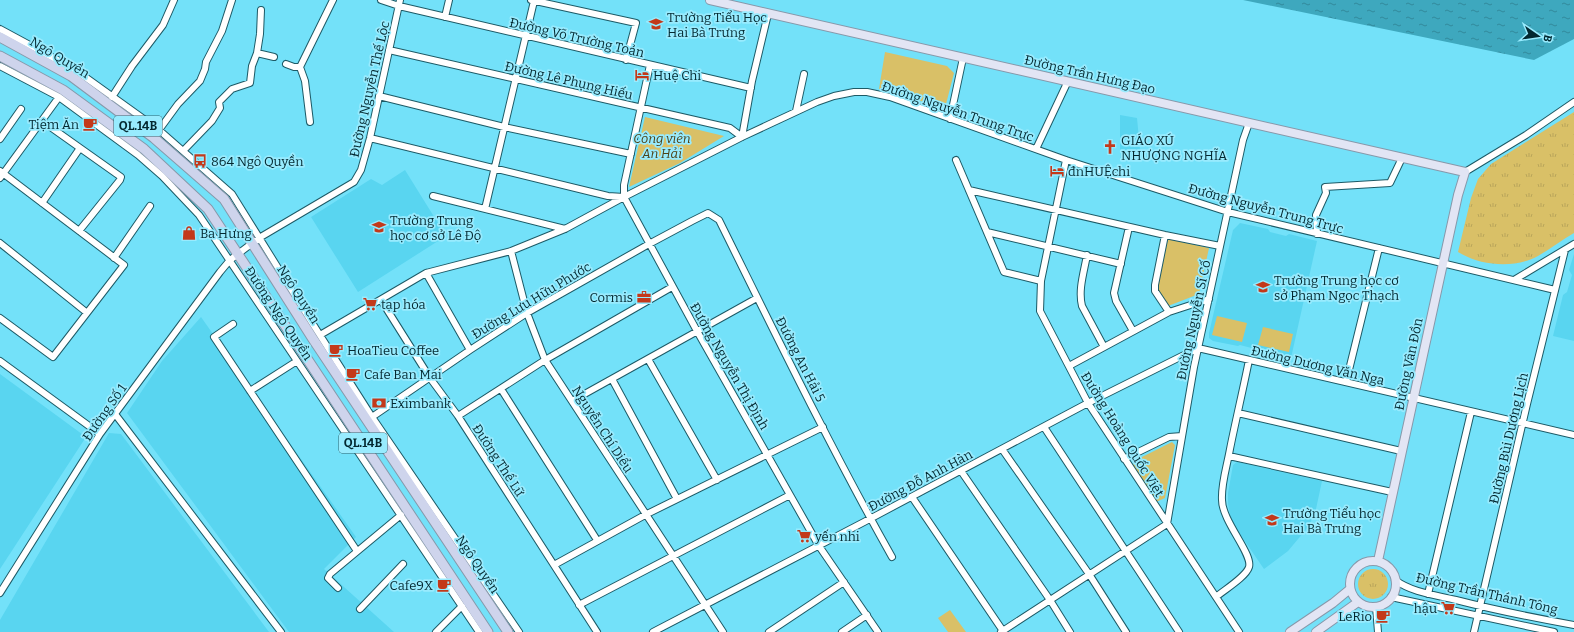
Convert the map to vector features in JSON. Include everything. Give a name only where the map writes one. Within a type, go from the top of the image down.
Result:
[{"type":"highway","name":"Ngô Quyền","points":[[0,37],[71,76],[154,138],[224,199],[255,241],[313,339],[508,632]]},
{"type":"highway","name":"Ngô Quyền","points":[[0,56],[63,90],[155,158],[208,209],[488,632]]},
{"type":"main road","name":"Đường Trần Hưng Đạo","points":[[710,0],[1464,172]]},
{"type":"main road","name":"Đường Vân Đồn","points":[[1378,561],[1401,451],[1464,172]]},
{"type":"main road","points":[[1370,561],[1378,561],[1389,568],[1395,580],[1396,586],[1391,597],[1387,602],[1376,607],[1370,607],[1358,602],[1350,589],[1352,574],[1356,568],[1362,563],[1370,561]]},
{"type":"main road","points":[[1290,632],[1350,589]]},
{"type":"main road","points":[[1316,632],[1358,602]]},
{"type":"street","points":[[112,97],[132,66],[163,25],[174,0]]},
{"type":"street","points":[[159,130],[178,104],[200,81],[206,62],[222,30],[232,0]]},
{"type":"street","points":[[310,122],[305,81],[300,67],[333,0]]},
{"type":"street","name":"Đường Võ Trường Toản","points":[[381,0],[400,3],[445,16],[626,60],[751,88]]},
{"type":"street","points":[[445,16],[450,0]]},
{"type":"street","points":[[485,209],[526,36],[533,0],[636,23],[626,60]]},
{"type":"street","name":"Đường Nguyễn Thế Lộc","points":[[239,254],[255,241],[354,182],[361,170],[370,138],[400,3]]},
{"type":"street","points":[[183,151],[212,121],[220,108],[219,102],[232,89],[250,83],[252,66],[257,53],[261,10]]},
{"type":"street","points":[[742,137],[751,88],[768,14]]},
{"type":"street","name":"Đường Ngô Quyền","points":[[0,29],[74,69],[159,130],[232,194],[255,241],[320,335],[372,417],[520,632]]},
{"type":"street","name":"Đường Lê Phụng Hiếu","points":[[389,50],[730,128],[742,137]]},
{"type":"street","points":[[257,53],[274,57]]},
{"type":"street","points":[[950,119],[963,58]]},
{"type":"street","points":[[286,64],[294,67],[300,67]]},
{"type":"street","points":[[370,138],[608,196],[624,197],[624,186],[650,65]]},
{"type":"street","name":"Đường Ngô Quyền","points":[[0,66],[59,97],[138,155],[162,176],[199,215],[479,632]]},
{"type":"street","points":[[796,110],[804,74]]},
{"type":"street","points":[[1036,149],[1068,81]]},
{"type":"street","name":"Đường Nguyễn Trung Trực","points":[[320,335],[426,273],[511,251],[566,229],[624,197],[796,110],[834,96],[854,92],[867,92],[890,97],[1066,160],[1228,212],[1555,290]]},
{"type":"street","points":[[379,96],[504,127],[631,154]]},
{"type":"street","points":[[0,318],[53,357],[86,312],[124,265],[1,174],[59,97]]},
{"type":"street","points":[[1464,172],[1526,135],[1574,102]]},
{"type":"street","points":[[0,139],[20,109]]},
{"type":"street","points":[[42,121],[120,176],[121,179],[79,231]]},
{"type":"street","name":"Đường Nguyễn Sĩ Cố","points":[[1167,524],[1198,348],[1243,140],[1249,123]]},
{"type":"street","points":[[42,203],[80,148]]},
{"type":"street","points":[[1317,234],[1316,215],[1326,193],[1325,187],[1390,183],[1402,158]]},
{"type":"street","points":[[956,160],[1004,272],[1040,281]]},
{"type":"street","name":"Đường Hoàng Quốc Việt","points":[[1066,160],[1040,281],[1040,311],[1088,403],[1239,632]]},
{"type":"street","points":[[969,190],[1129,227],[1220,246]]},
{"type":"street","points":[[433,196],[566,229]]},
{"type":"street","name":"Đường Nguyễn Thị Định","points":[[624,197],[648,244],[697,332],[768,454],[819,546],[878,632]]},
{"type":"street","points":[[114,258],[150,206]]},
{"type":"street","name":"Đường Lưu Hữu Phước","points":[[372,417],[527,313],[648,244],[708,214]]},
{"type":"street","name":"Đường An Hải 5","points":[[708,214],[719,220],[757,298],[870,519],[892,556]]},
{"type":"street","points":[[1129,227],[1114,293],[1116,301],[1133,331]]},
{"type":"street","points":[[987,232],[1121,264]]},
{"type":"street","points":[[1165,235],[1155,291],[1169,312]]},
{"type":"street","points":[[0,243],[86,312]]},
{"type":"street","points":[[1514,280],[1574,244]]},
{"type":"street","points":[[1346,382],[1378,248]]},
{"type":"street","name":"Đường Bùi Dương Lịch","points":[[1474,632],[1522,423],[1565,250]]},
{"type":"street","name":"Nguyễn Chí Diểu","points":[[511,251],[527,313],[545,360],[722,632]]},
{"type":"street","name":"Đường Số 1","points":[[0,593],[100,434],[192,307],[230,260],[239,254]]},
{"type":"street","points":[[1087,256],[1080,299],[1082,306],[1104,347]]},
{"type":"street","points":[[426,273],[470,350]]},
{"type":"street","points":[[458,416],[545,360],[672,287]]},
{"type":"street","points":[[572,401],[757,298]]},
{"type":"street","points":[[1068,366],[1169,312],[1209,299]]},
{"type":"street","name":"Đường Thế Lữ","points":[[381,300],[430,378],[458,416],[597,632]]},
{"type":"street","points":[[233,324],[214,337],[357,551]]},
{"type":"street","name":"Đường Dương Văn Nga","points":[[1198,348],[1470,412],[1574,434]]},
{"type":"street","name":"Đường Đỗ Anh Hàn","points":[[655,631],[1088,403],[1198,348]]},
{"type":"street","points":[[648,359],[717,480]]},
{"type":"street","points":[[1216,597],[1242,576],[1250,565],[1248,557],[1226,519],[1222,500],[1223,486],[1249,360]]},
{"type":"street","points":[[0,361],[100,434]]},
{"type":"street","points":[[250,391],[297,361]]},
{"type":"street","points":[[612,379],[677,499]]},
{"type":"street","points":[[501,389],[597,540]]},
{"type":"street","points":[[1238,412],[1401,451]]},
{"type":"street","points":[[1428,594],[1470,412]]},
{"type":"street","points":[[115,414],[281,632]]},
{"type":"street","points":[[554,565],[597,540],[645,515],[823,427]]},
{"type":"street","points":[[1044,427],[1179,632]]},
{"type":"street","points":[[1124,459],[1169,437],[1182,436]]},
{"type":"street","points":[[1002,449],[1089,574],[1126,632]]},
{"type":"street","points":[[1229,456],[1392,492]]},
{"type":"street","points":[[961,471],[1050,600],[1070,632]]},
{"type":"street","points":[[579,604],[790,495]]},
{"type":"street","points":[[912,497],[1002,631],[1167,524]]},
{"type":"street","points":[[338,588],[328,578],[329,576],[401,515]]},
{"type":"street","points":[[360,609],[403,564]]},
{"type":"street","name":"Đường Trần Thánh Tông","points":[[1395,580],[1402,585],[1428,594],[1574,626]]},
{"type":"street","points":[[769,632],[844,582]]},
{"type":"street","name":"Đường Trần Thánh Tông","points":[[1391,597],[1554,632]]},
{"type":"street","points":[[436,632],[462,606]]},
{"type":"street","points":[[1376,607],[1378,632]]},
{"type":"street","points":[[842,632],[867,615]]},
{"type":"shaded area","points":[[1120,115],[1137,118],[1140,150],[1120,151]]},
{"type":"shaded area","name":"Trường Trung học cơ sở Lê Độ","points":[[405,170],[446,236],[358,292],[311,217],[371,179],[382,185]]},
{"type":"shaded area","name":"Trường Trung học cơ sở Phạm Ngọc Thạch","points":[[1240,223],[1268,229],[1270,232],[1286,236],[1289,234],[1317,241],[1291,358],[1240,345],[1238,346],[1213,341],[1209,338],[1233,230]]},
{"type":"shaded area","points":[[1574,254],[1574,341],[1553,336],[1563,295],[1567,292],[1572,275],[1569,270]]},
{"type":"shaded area","points":[[201,317],[356,537],[324,569],[394,632],[289,632],[127,413],[162,361]]},
{"type":"shaded area","points":[[0,374],[86,437],[0,569]]},
{"type":"shaded area","points":[[109,433],[121,434],[269,632],[0,632],[0,620]]},
{"type":"shaded area","name":"Trường Tiểu học Hai Bà Trưng","points":[[1237,462],[1322,481],[1316,509],[1309,526],[1288,551],[1264,569],[1233,524],[1230,515],[1228,493],[1233,465]]},
{"type":"green space","points":[[885,52],[947,66],[954,73],[945,108],[879,89]]},
{"type":"green space","points":[[1574,112],[1574,233],[1538,256],[1519,263],[1487,263],[1467,257],[1458,252],[1471,198],[1478,179],[1491,164]]},
{"type":"green space","name":"Công viên An Hải","points":[[645,117],[724,136],[680,163],[629,187]]},
{"type":"green space","points":[[1168,239],[1209,248],[1199,294],[1168,306],[1158,292],[1158,286]]},
{"type":"green space","points":[[1217,316],[1247,323],[1242,342],[1212,335]]},
{"type":"green space","points":[[1263,327],[1293,334],[1289,352],[1258,345]]},
{"type":"green space","points":[[1172,442],[1175,445],[1165,498],[1156,502],[1133,466],[1134,461]]},
{"type":"green space","points":[[1373,569],[1379,570],[1387,578],[1387,590],[1379,598],[1373,599],[1367,598],[1359,590],[1358,584],[1359,578],[1367,570]]},
{"type":"green space","points":[[950,610],[966,632],[948,632],[938,618]]},
{"type":"water","points":[[1243,0],[1574,0],[1574,39],[1534,60]]},
{"type":"place","name":"Trường Tiểu Học Hai Bà Trưng","points":[[656,24]]},
{"type":"place","name":"Huệ Chi","points":[[642,75]]},
{"type":"place","name":"Tiệm Ăn","points":[[90,124]]},
{"type":"place","name":"GIÁO XÚ NHƯỢNG NGHĨA","points":[[1110,147]]},
{"type":"place","name":"864 Ngô Quyền","points":[[200,161]]},
{"type":"place","name":"đnHUỆchi","points":[[1057,171]]},
{"type":"place","name":"Trường Trung học cơ sở Lê Độ","points":[[379,227]]},
{"type":"place","name":"Ba Hưng","points":[[189,233]]},
{"type":"place","name":"Trường Trung học cơ sở Phạm Ngọc Thạch","points":[[1263,287]]},
{"type":"place","name":"Cormis","points":[[644,297]]},
{"type":"place","name":"tạp hóa","points":[[370,304]]},
{"type":"place","name":"HoaTieu Coffee","points":[[336,350]]},
{"type":"place","name":"Cafe Ban Mai","points":[[353,374]]},
{"type":"place","name":"Eximbank","points":[[379,403]]},
{"type":"place","name":"Trường Tiểu học Hai Bà Trưng","points":[[1272,520]]},
{"type":"place","name":"yến nhi","points":[[804,536]]},
{"type":"place","name":"Cafe9X","points":[[444,585]]},
{"type":"place","name":"hậu","points":[[1448,608]]},
{"type":"place","name":"LeRio","points":[[1383,616]]}]
